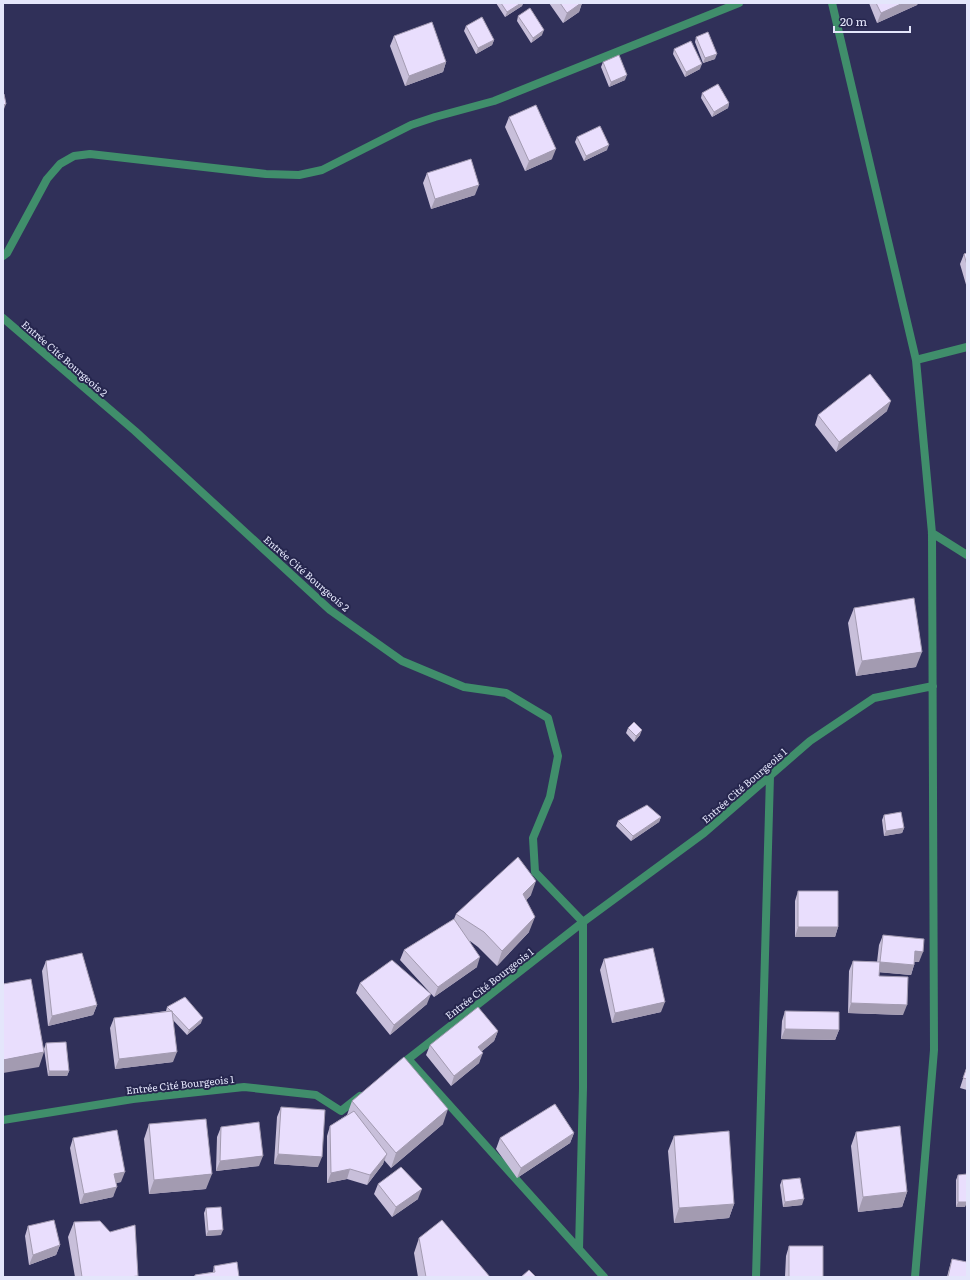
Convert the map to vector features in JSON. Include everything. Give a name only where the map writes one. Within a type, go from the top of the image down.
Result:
[{"type":"street","points":[[3,256],[7,253],[47,179],[60,164],[74,156],[90,154],[266,174],[299,175],[322,170],[411,125],[494,101],[739,3]]},
{"type":"street","points":[[832,3],[916,360],[932,533],[934,1050],[915,1277]]},
{"type":"street","name":"Entrée Cité Bourgeois 2","points":[[3,318],[135,431],[330,610],[402,661],[464,687],[506,692],[548,718],[558,756],[550,797],[533,838],[535,872],[583,922]]},
{"type":"street","points":[[916,360],[967,346]]},
{"type":"street","points":[[932,533],[967,555]]},
{"type":"street","name":"Entrée Cité Bourgeois 1","points":[[390,1073],[583,922],[704,833],[810,741],[874,698],[933,686]]},
{"type":"street","points":[[756,1277],[770,776]]},
{"type":"street","points":[[579,1249],[583,1088],[583,922]]},
{"type":"street","points":[[408,1058],[604,1277]]},
{"type":"street","name":"Entrée Cité Bourgeois 1","points":[[3,1120],[133,1099],[244,1087],[316,1095],[341,1111],[366,1092]]},
{"type":"building","points":[[501,3],[521,3],[507,12]]},
{"type":"building","points":[[560,3],[581,3],[567,13]]},
{"type":"building","points":[[876,3],[903,3],[881,13]]},
{"type":"building","points":[[530,8],[544,30],[533,38],[518,16]]},
{"type":"building","points":[[482,17],[494,40],[478,48],[466,26]]},
{"type":"building","points":[[432,22],[446,62],[409,76],[394,36]]},
{"type":"building","points":[[708,32],[717,54],[705,58],[696,37]]},
{"type":"building","points":[[691,41],[702,64],[686,72],[674,49]]},
{"type":"building","points":[[619,55],[627,75],[611,82],[603,62]]},
{"type":"building","points":[[718,84],[729,103],[714,112],[702,93]]},
{"type":"building","points":[[3,94],[6,104],[3,105]]},
{"type":"building","points":[[536,105],[556,149],[529,161],[509,117]]},
{"type":"building","points":[[600,126],[609,145],[586,156],[577,137]]},
{"type":"building","points":[[471,159],[479,185],[435,199],[427,173]]},
{"type":"building","points":[[967,253],[967,265],[964,254]]},
{"type":"building","points":[[870,374],[891,401],[839,442],[818,415]]},
{"type":"building","points":[[914,598],[922,652],[862,661],[854,608]]},
{"type":"building","points":[[634,722],[642,730],[636,736],[628,728]]},
{"type":"building","points":[[647,805],[661,817],[633,836],[618,821]]},
{"type":"building","points":[[901,812],[904,828],[886,831],[884,815]]},
{"type":"building","points":[[518,857],[536,881],[523,894],[535,917],[502,951],[484,932],[456,914]]},
{"type":"building","points":[[798,891],[838,891],[838,927],[798,927]]},
{"type":"building","points":[[454,919],[480,957],[438,987],[404,950]]},
{"type":"building","points":[[883,935],[924,939],[923,952],[915,951],[914,965],[880,962]]},
{"type":"building","points":[[653,948],[665,1002],[615,1013],[604,959]]},
{"type":"building","points":[[82,953],[97,1005],[52,1016],[46,961]]},
{"type":"building","points":[[392,960],[431,994],[394,1025],[360,983]]},
{"type":"building","points":[[853,961],[880,962],[879,976],[908,977],[907,1005],[851,1003]]},
{"type":"building","points":[[31,979],[44,1052],[3,1060],[3,984]]},
{"type":"building","points":[[185,997],[203,1018],[189,1030],[167,1007]]},
{"type":"building","points":[[478,1007],[498,1031],[478,1047],[483,1053],[454,1076],[430,1045]]},
{"type":"building","points":[[172,1011],[177,1052],[119,1059],[114,1018]]},
{"type":"building","points":[[785,1011],[839,1012],[839,1030],[785,1029]]},
{"type":"building","points":[[66,1042],[69,1071],[49,1071],[46,1043]]},
{"type":"building","points":[[404,1057],[448,1109],[396,1153],[352,1101]]},
{"type":"building","points":[[967,1067],[967,1079],[963,1078]]},
{"type":"building","points":[[555,1104],[574,1133],[521,1168],[500,1138]]},
{"type":"building","points":[[281,1107],[325,1110],[322,1157],[278,1154]]},
{"type":"building","points":[[354,1111],[387,1154],[370,1175],[350,1169],[331,1173],[330,1126]]},
{"type":"building","points":[[206,1119],[212,1174],[154,1180],[149,1124]]},
{"type":"building","points":[[259,1122],[263,1156],[220,1161],[221,1127]]},
{"type":"building","points":[[900,1126],[907,1192],[863,1197],[856,1132]]},
{"type":"building","points":[[117,1130],[125,1172],[114,1174],[117,1187],[84,1194],[73,1138]]},
{"type":"building","points":[[729,1131],[734,1204],[679,1208],[674,1136]]},
{"type":"building","points":[[401,1167],[422,1189],[396,1207],[378,1184]]},
{"type":"building","points":[[967,1174],[967,1202],[958,1202],[958,1175]]},
{"type":"building","points":[[800,1178],[804,1199],[785,1202],[782,1180]]},
{"type":"building","points":[[221,1207],[223,1230],[208,1231],[206,1208]]},
{"type":"building","points":[[54,1220],[60,1245],[33,1255],[28,1226]]},
{"type":"building","points":[[442,1220],[490,1277],[426,1277],[419,1238]]},
{"type":"building","points":[[100,1221],[110,1232],[135,1225],[138,1276],[82,1277],[74,1222]]},
{"type":"building","points":[[789,1246],[823,1246],[823,1277],[789,1277]]},
{"type":"building","points":[[952,1259],[967,1262],[967,1277],[948,1277]]},
{"type":"building","points":[[237,1262],[239,1277],[195,1277],[195,1275],[215,1272],[214,1266]]},
{"type":"building","points":[[529,1270],[536,1277],[521,1277]]}]
